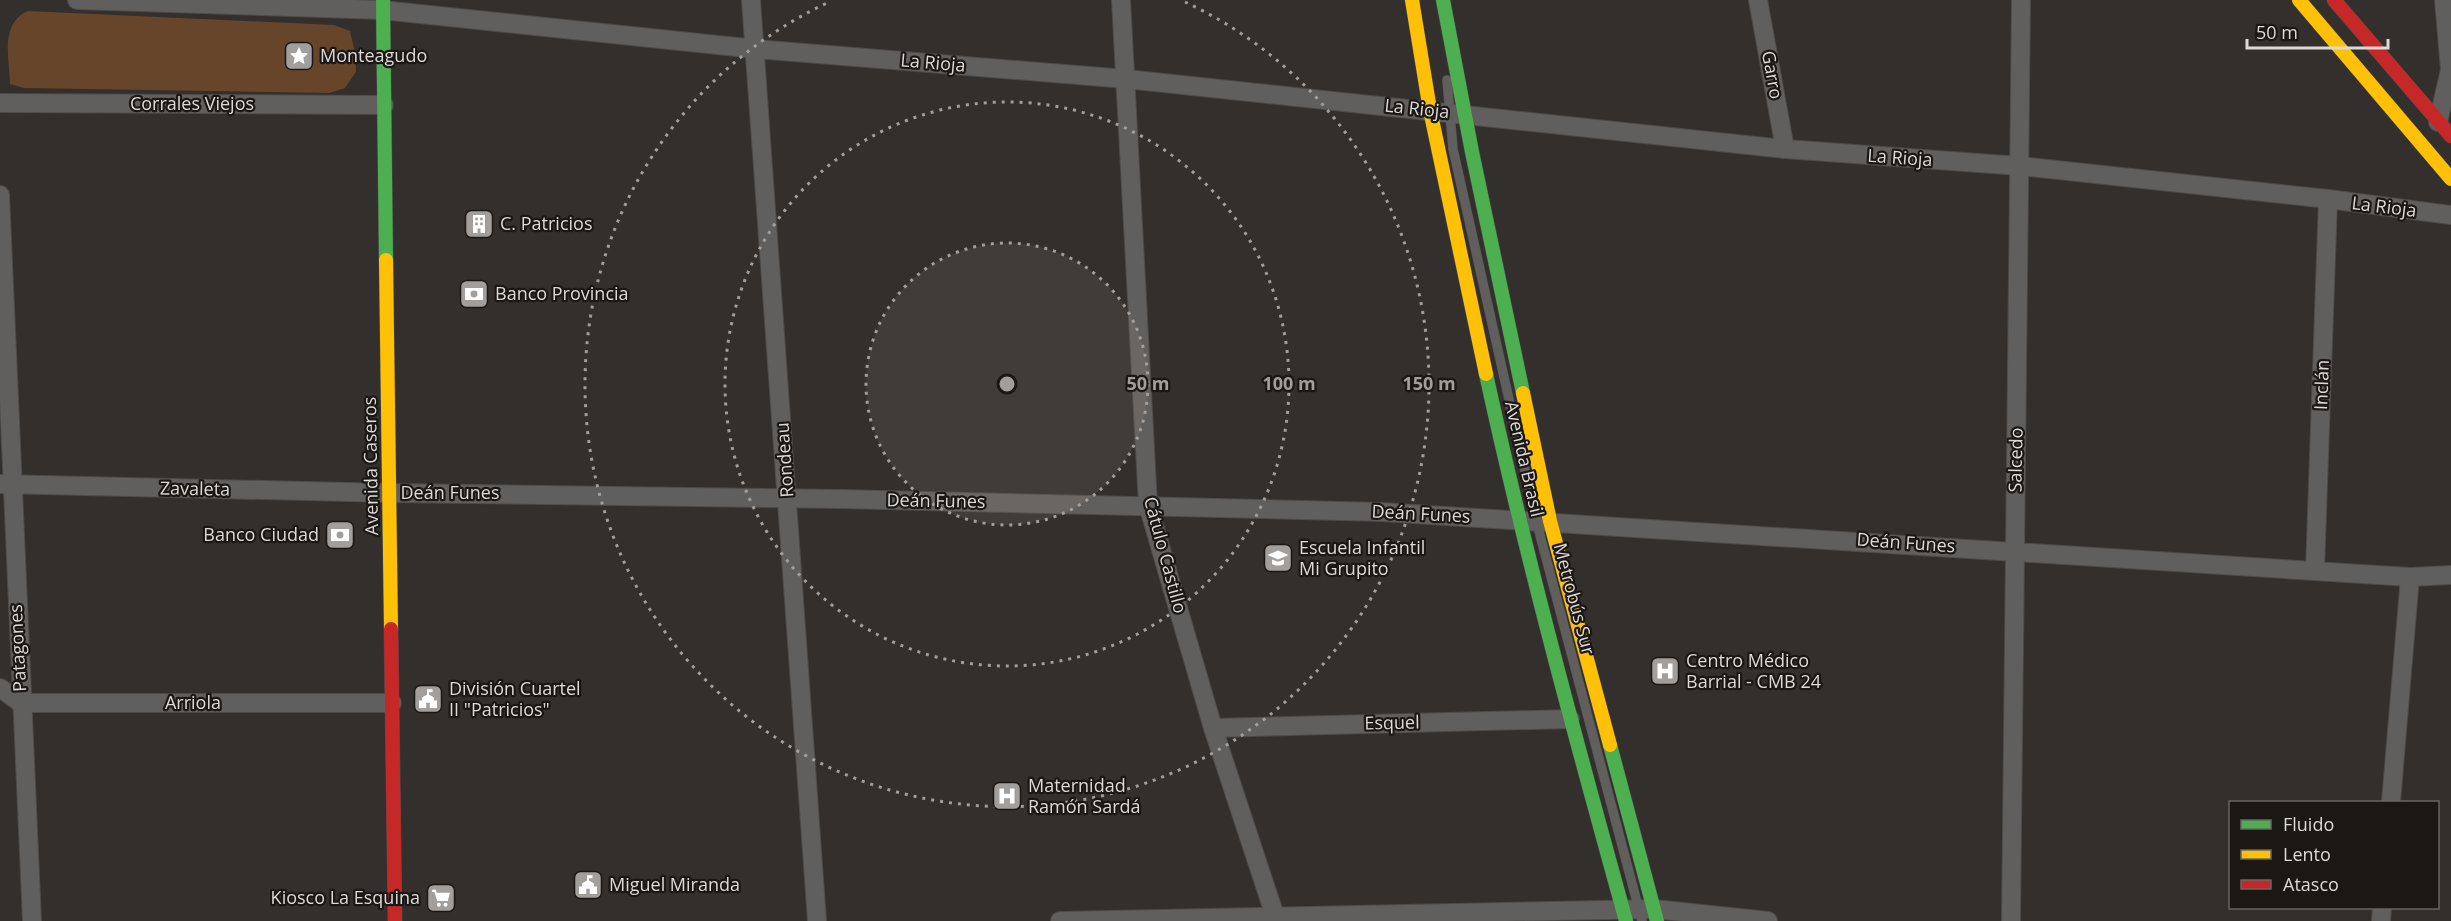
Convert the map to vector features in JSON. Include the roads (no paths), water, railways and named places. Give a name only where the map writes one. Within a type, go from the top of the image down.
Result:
[{"type":"main road","name":"Avenida Brasil","points":[[1412,0],[1430,110],[1535,520],[1640,915]]},
{"type":"main road","name":"Avenida Brasil","points":[[1443,0],[1457,114],[1535,520],[1570,719],[1640,915]]},
{"type":"main road","points":[[2299,0],[2451,179]]},
{"type":"main road","points":[[2334,0],[2451,136]]},
{"type":"main road","name":"Avenida Caseros","points":[[380,3],[384,105],[395,921]]},
{"type":"street","points":[[77,0],[380,3]]},
{"type":"street","name":"Rondeau","points":[[751,0],[817,921]]},
{"type":"street","name":"Cátulo Castillo","points":[[1121,0],[1148,505],[1213,728],[1275,916]]},
{"type":"street","name":"Garro","points":[[1758,0],[1785,149]]},
{"type":"street","name":"Salcedo","points":[[2010,921],[2021,0]]},
{"type":"street","points":[[2438,122],[2450,70],[2444,0]]},
{"type":"street","name":"La Rioja","points":[[380,3],[756,49],[1126,79],[1785,149],[2020,166],[2328,199],[2451,215]]},
{"type":"street","name":"Corrales Viejos","points":[[0,103],[384,105]]},
{"type":"street","name":"Patagones","points":[[0,195],[5,484],[21,703],[32,921]]},
{"type":"street","name":"Inclán","points":[[2316,570],[2328,199]]},
{"type":"street","name":"Zavaleta","points":[[5,484],[390,493]]},
{"type":"street","name":"Deán Funes","points":[[390,493],[788,498],[1382,512],[2014,550],[2410,577],[2451,575]]},
{"type":"street","points":[[2391,801],[2410,577]]},
{"type":"street","points":[[0,688],[21,703]]},
{"type":"street","name":"Arriola","points":[[21,703],[392,703]]},
{"type":"street","name":"Esquel","points":[[1213,728],[1570,719]]},
{"type":"street","points":[[1060,921],[1275,916],[1329,918],[1640,915],[1768,921]]},
{"type":"lane","points":[[2309,0],[2375,80],[2451,166]]},
{"type":"lane","points":[[1446,72],[1457,114]]},
{"type":"place","name":"Monteagudo","points":[[299,56]]},
{"type":"place","name":"C. Patricios","points":[[479,224]]},
{"type":"place","name":"Banco Provincia","points":[[474,294]]},
{"type":"place","name":"Banco Ciudad","points":[[340,535]]},
{"type":"place","name":"Escuela Infantil Mi Grupito","points":[[1278,558]]},
{"type":"place","name":"Centro Médico Barrial - CMB 24","points":[[1665,671]]},
{"type":"place","name":"División Cuartel II \"Patricios\"","points":[[428,699]]},
{"type":"place","name":"Maternidad Ramón Sardá","points":[[1007,796]]},
{"type":"place","name":"Miguel Miranda","points":[[588,885]]},
{"type":"place","name":"Kiosco La Esquina","points":[[441,898]]}]
